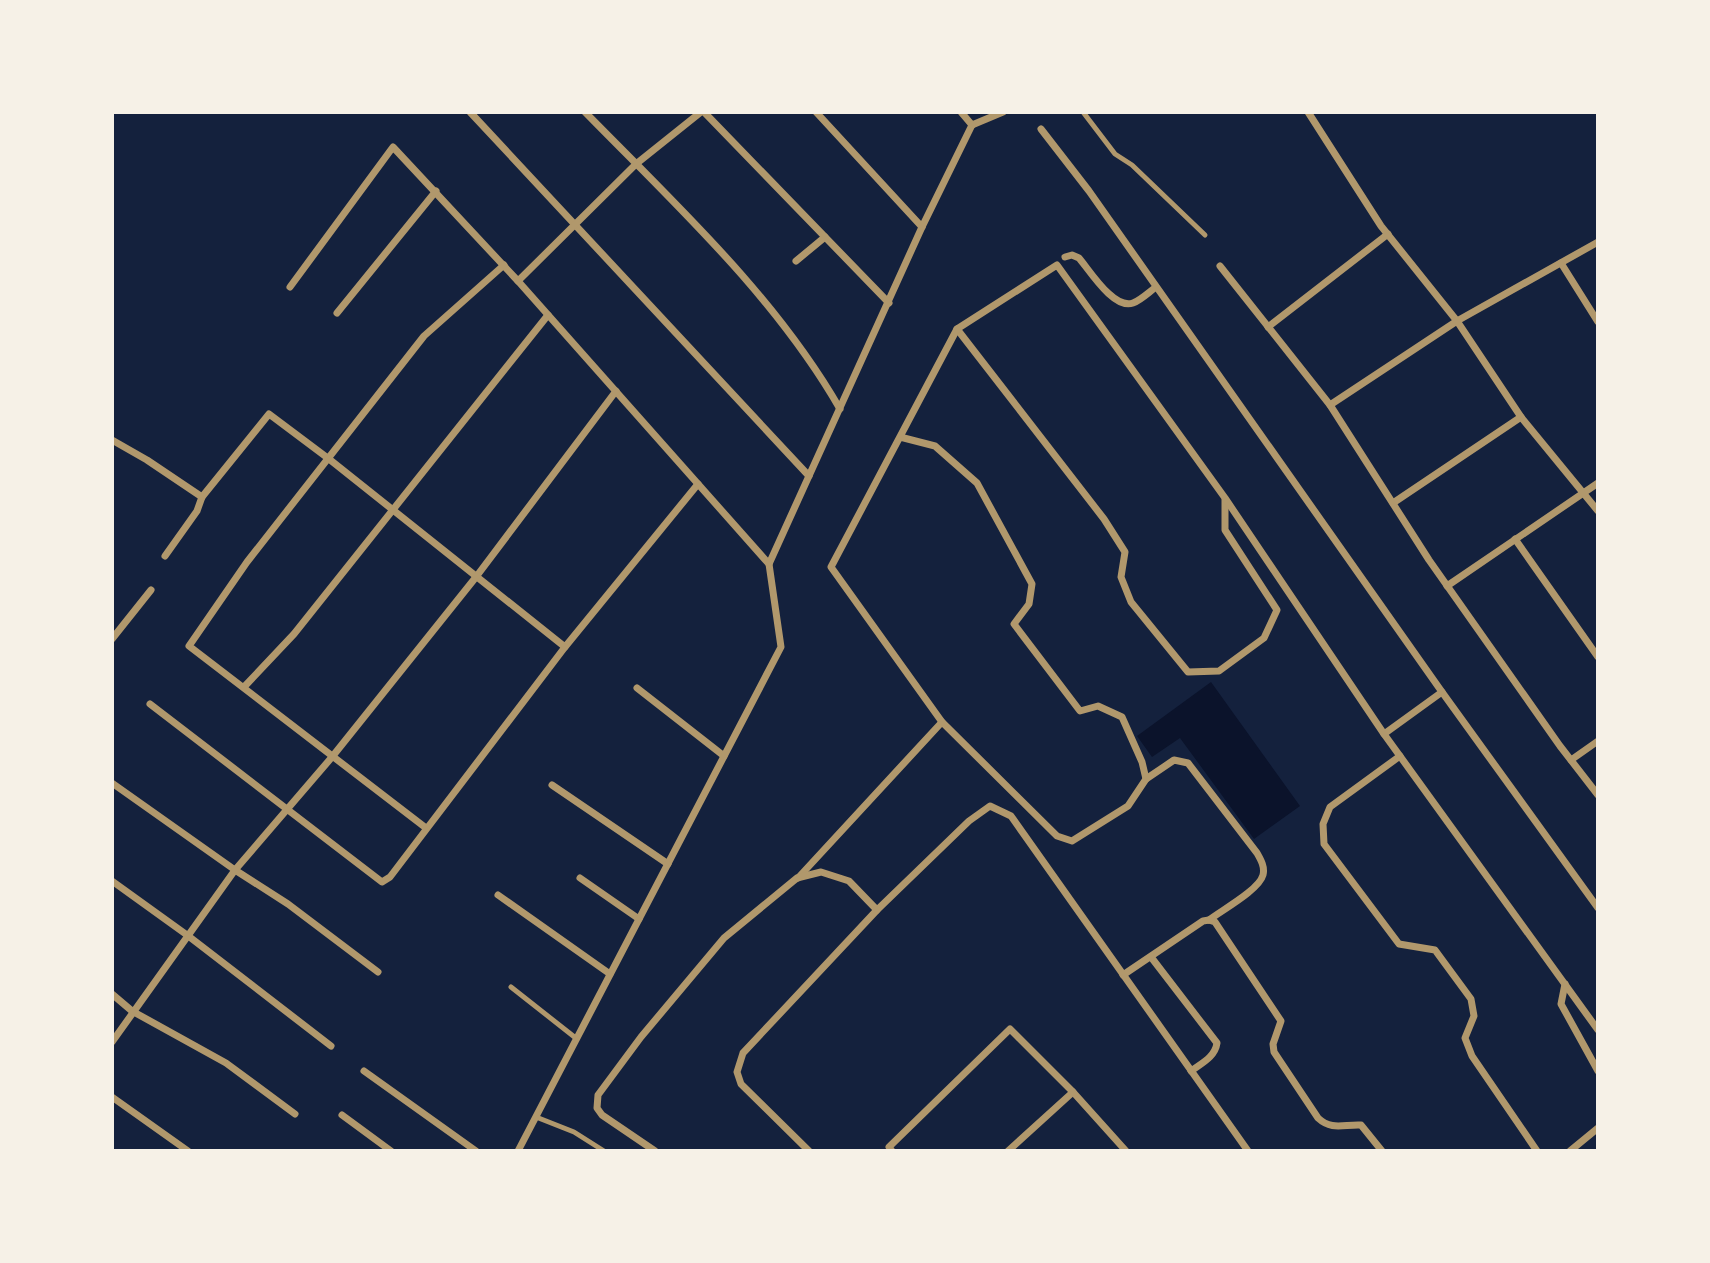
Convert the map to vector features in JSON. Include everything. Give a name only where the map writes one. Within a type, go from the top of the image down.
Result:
[{"type":"street","points":[[470,112],[809,476]]},
{"type":"street","points":[[585,112],[757,290],[820,374],[840,409]]},
{"type":"street","points":[[518,281],[636,164],[703,112],[889,303]]},
{"type":"street","points":[[816,112],[922,227]]},
{"type":"street","points":[[961,112],[972,124]]},
{"type":"street","points":[[518,1151],[781,647],[769,564],[922,227],[972,124],[1003,112]]},
{"type":"street","points":[[1308,112],[1388,234],[1457,321],[1521,416],[1598,511]]},
{"type":"street","points":[[1041,129],[1089,191],[1442,692],[1598,908]]},
{"type":"street","points":[[290,287],[393,147],[504,265],[769,564]]},
{"type":"street","points":[[337,313],[436,191]]},
{"type":"street","points":[[1268,327],[1388,234]]},
{"type":"street","points":[[796,261],[825,237]]},
{"type":"street","points":[[1330,405],[1457,321],[1598,242]]},
{"type":"street","points":[[1065,257],[1072,255],[1079,258],[1113,299],[1121,304],[1135,302],[1156,287]]},
{"type":"street","points":[[1561,263],[1598,322]]},
{"type":"street","points":[[426,828],[189,646],[247,562],[424,336],[504,265]]},
{"type":"street","points":[[1123,975],[1258,885],[1263,875],[1263,865],[1257,853],[1188,763],[1174,760],[1146,779],[1128,807],[1072,841],[1057,836],[943,722],[831,567],[957,329],[1057,265],[1225,498],[1384,734],[1598,1030]]},
{"type":"street","points":[[1220,266],[1330,405],[1447,586],[1598,795]]},
{"type":"street","points":[[244,687],[294,634],[548,315]]},
{"type":"street","points":[[957,329],[1104,519],[1125,552],[1121,577],[1131,602],[1188,672],[1219,671],[1264,638],[1277,610],[1225,530],[1225,498]]},
{"type":"street","points":[[112,1042],[235,870],[332,757],[477,577],[616,391]]},
{"type":"street","points":[[165,556],[197,511],[202,497],[268,414],[329,459],[565,647]]},
{"type":"street","points":[[1393,503],[1521,416]]},
{"type":"street","points":[[900,437],[936,446],[977,483],[1032,584],[1029,604],[1014,624],[1080,711],[1098,706],[1122,717],[1142,762],[1146,779]]},
{"type":"street","points":[[112,440],[202,497]]},
{"type":"street","points":[[1447,586],[1598,482]]},
{"type":"street","points":[[150,704],[382,881],[390,877],[565,647],[698,484]]},
{"type":"street","points":[[1515,539],[1598,657]]},
{"type":"street","points":[[112,639],[151,590]]},
{"type":"street","points":[[637,688],[724,756]]},
{"type":"street","points":[[1384,734],[1442,692]]},
{"type":"street","points":[[655,1151],[602,1115],[597,1108],[598,1095],[640,1037],[724,938],[797,878],[943,722]]},
{"type":"street","points":[[1571,760],[1598,741]]},
{"type":"street","points":[[1400,756],[1330,807],[1323,824],[1324,844],[1399,944],[1435,950],[1471,999],[1474,1016],[1465,1038],[1472,1056],[1537,1151]]},
{"type":"street","points":[[112,783],[288,904],[378,972]]},
{"type":"street","points":[[552,785],[668,864]]},
{"type":"street","points":[[809,1151],[741,1084],[737,1072],[743,1053],[877,910],[969,821],[990,806],[1011,816],[1248,1151]]},
{"type":"street","points":[[797,878],[821,872],[849,881],[877,910]]},
{"type":"street","points":[[580,878],[639,919]]},
{"type":"street","points":[[112,881],[331,1046]]},
{"type":"street","points":[[498,895],[610,974]]},
{"type":"street","points":[[1209,920],[1215,922],[1281,1021],[1273,1044],[1274,1052],[1318,1118],[1326,1125],[1339,1128],[1350,1124],[1361,1125],[1382,1151]]},
{"type":"street","points":[[1151,957],[1217,1043],[1212,1056],[1191,1071]]},
{"type":"street","points":[[1564,984],[1561,1004],[1598,1072]]},
{"type":"street","points":[[112,994],[132,1011],[226,1063],[295,1114]]},
{"type":"street","points":[[892,1151],[889,1147],[1010,1029],[1073,1092],[1126,1151]]},
{"type":"street","points":[[364,1071],[476,1151]]},
{"type":"street","points":[[1011,1150],[1073,1092]]},
{"type":"street","points":[[112,1097],[188,1151]]},
{"type":"street","points":[[342,1115],[391,1151]]},
{"type":"street","points":[[1570,1151],[1598,1128]]},
{"type":"lane","points":[[1083,112],[1115,154],[1132,165],[1205,235]]},
{"type":"lane","points":[[511,987],[577,1039]]},
{"type":"lane","points":[[536,1117],[575,1132],[604,1151]]},
{"type":"water","points":[[1211,682],[1300,806],[1254,839],[1180,738],[1152,757],[1137,736]]}]
